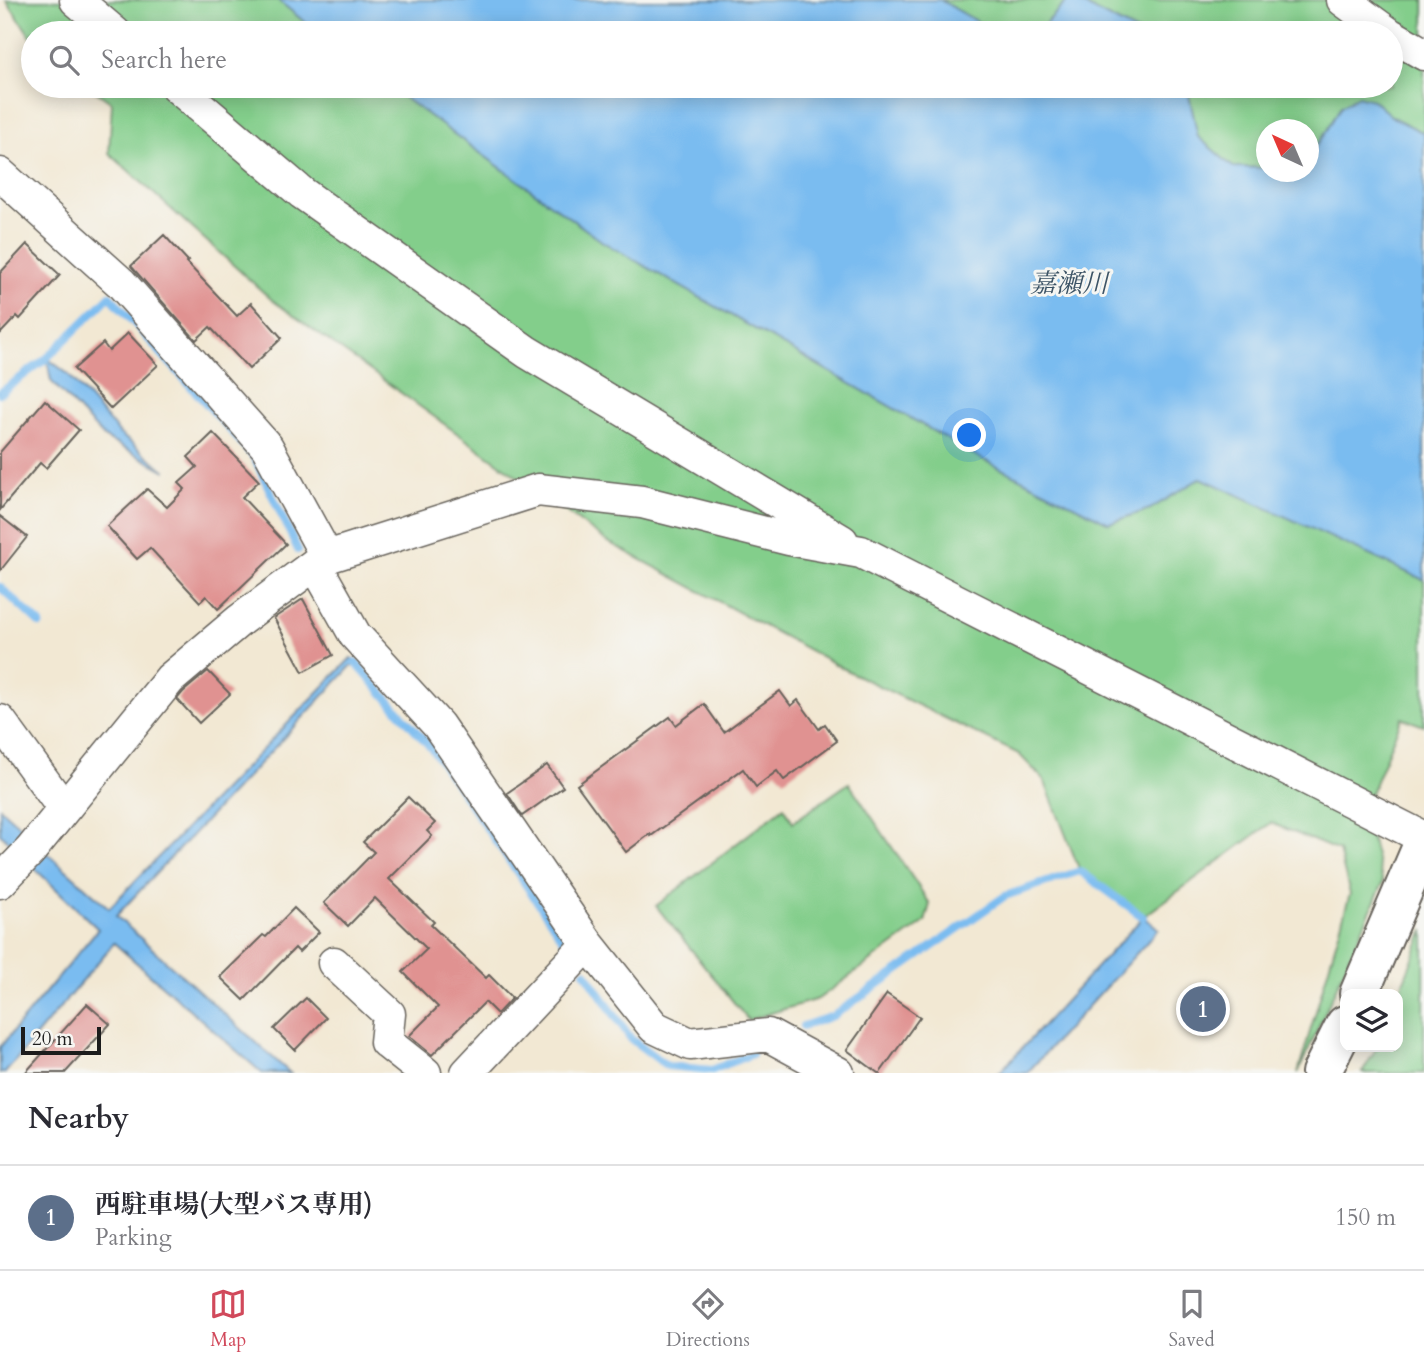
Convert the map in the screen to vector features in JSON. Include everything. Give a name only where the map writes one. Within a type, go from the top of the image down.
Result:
[{"type":"street","points":[[76,0],[101,21]]},
{"type":"street","points":[[1343,0],[1371,21]]},
{"type":"street","points":[[1403,42],[1424,54]]},
{"type":"street","points":[[190,98],[302,193],[527,352],[861,552],[1424,840],[1361,989]]},
{"type":"street","points":[[0,174],[121,283],[267,447],[355,635],[438,725],[589,944],[654,1027],[690,1044],[768,1035],[838,1073]]},
{"type":"street","points":[[0,882],[30,851],[170,679],[240,620],[321,560],[538,490],[642,502],[789,539],[861,552]]},
{"type":"street","points":[[0,721],[64,809]]},
{"type":"street","points":[[467,1073],[589,944]]},
{"type":"street","points":[[334,963],[389,1014],[386,1042],[425,1073]]},
{"type":"street","points":[[1321,1073],[1340,1035]]},
{"type":"green space","points":[[6,0],[278,0],[303,21],[21,21]]},
{"type":"green space","points":[[940,0],[1068,0],[1048,21],[976,21]]},
{"type":"green space","points":[[1074,0],[1424,0],[1424,133],[1392,117],[1373,100],[1341,106],[1319,143],[1319,119],[1256,119],[1256,168],[1233,167],[1198,137],[1190,98],[1403,98],[1403,21],[1115,21]]},
{"type":"green space","points":[[105,98],[405,98],[603,242],[984,460],[1109,523],[1150,509],[1201,477],[1424,580],[1424,726],[1402,718],[1364,810],[1383,883],[1298,1073],[1350,894],[1339,851],[1271,823],[1143,917],[1080,871],[1044,780],[1019,754],[850,672],[608,542],[272,300],[109,153],[112,103]]},
{"type":"green space","points":[[849,783],[930,904],[925,922],[818,999],[748,1020],[656,906],[784,807],[793,822]]},
{"type":"green space","points":[[1424,930],[1424,1073],[1362,1073],[1374,1052],[1403,1052],[1403,989],[1401,989]]},
{"type":"water","points":[[278,0],[940,0],[976,21],[303,21]]},
{"type":"water","points":[[1068,0],[1074,0],[1115,21],[1048,21]]},
{"type":"water","name":"嘉瀬川","points":[[405,98],[1190,98],[1198,137],[1233,167],[1256,168],[1256,182],[1319,182],[1319,142],[1341,106],[1355,98],[1373,100],[1392,117],[1424,133],[1424,580],[1201,478],[1150,509],[1109,523],[984,460],[603,242]]},
{"type":"water","points":[[47,358],[68,374],[120,434],[166,471],[105,438],[51,381]]},
{"type":"water","points":[[351,658],[355,662],[116,916],[290,1073],[262,1073],[114,943],[5,1073],[0,1073],[0,1047],[98,929],[31,865],[45,851],[109,908]]},
{"type":"water","points":[[0,808],[28,833],[14,847],[0,833]]},
{"type":"water","points":[[1143,917],[1159,929],[1027,1073],[999,1073]]},
{"type":"building","points":[[164,235],[237,316],[251,303],[282,338],[249,369],[210,327],[196,340],[131,266]]},
{"type":"building","points":[[27,244],[60,275],[20,319],[17,316],[0,334],[0,273]]},
{"type":"building","points":[[128,333],[158,365],[111,409],[74,369],[103,343],[109,351]]},
{"type":"building","points":[[45,400],[79,430],[46,468],[40,463],[0,510],[0,452]]},
{"type":"building","points":[[213,433],[259,481],[242,497],[286,544],[218,609],[206,596],[200,602],[150,548],[137,559],[107,526],[147,489],[167,507],[185,489],[179,483],[197,467],[188,457]]},
{"type":"building","points":[[0,516],[27,537],[0,571]]},
{"type":"building","points":[[303,599],[333,655],[303,672],[274,618]]},
{"type":"building","points":[[208,671],[230,694],[199,723],[177,699]]},
{"type":"building","points":[[780,691],[791,706],[798,700],[819,729],[825,724],[837,741],[784,780],[777,771],[756,787],[743,769],[626,852],[577,785],[670,717],[676,725],[704,704],[724,732]]},
{"type":"building","points":[[547,765],[563,787],[522,816],[507,793]]},
{"type":"building","points":[[408,797],[435,823],[427,831],[432,836],[389,879],[434,922],[431,925],[486,978],[489,975],[512,998],[497,1014],[485,1002],[432,1055],[409,1036],[438,1007],[403,972],[427,949],[375,898],[348,926],[324,903],[374,852],[363,842]]},
{"type":"building","points":[[294,908],[319,932],[299,952],[295,948],[244,1000],[220,977],[263,935],[266,937]]},
{"type":"building","points":[[887,994],[920,1017],[878,1073],[847,1050]]},
{"type":"building","points":[[306,998],[326,1018],[295,1050],[274,1029]]},
{"type":"building","points":[[87,1004],[110,1024],[65,1073],[25,1073]]},
{"type":"waterway","points":[[0,393],[47,358],[110,296],[254,457],[298,550]]},
{"type":"waterway","points":[[0,587],[40,624]]},
{"type":"waterway","points":[[355,662],[433,750],[567,945]]},
{"type":"waterway","points":[[803,1026],[833,1016],[1005,896],[1080,871],[1143,917]]},
{"type":"waterway","points":[[585,972],[631,1039],[667,1066],[712,1070],[752,1054]]},
{"type":"place","name":"西駐車場(大型バス専用)","points":[[1203,1009]]}]
